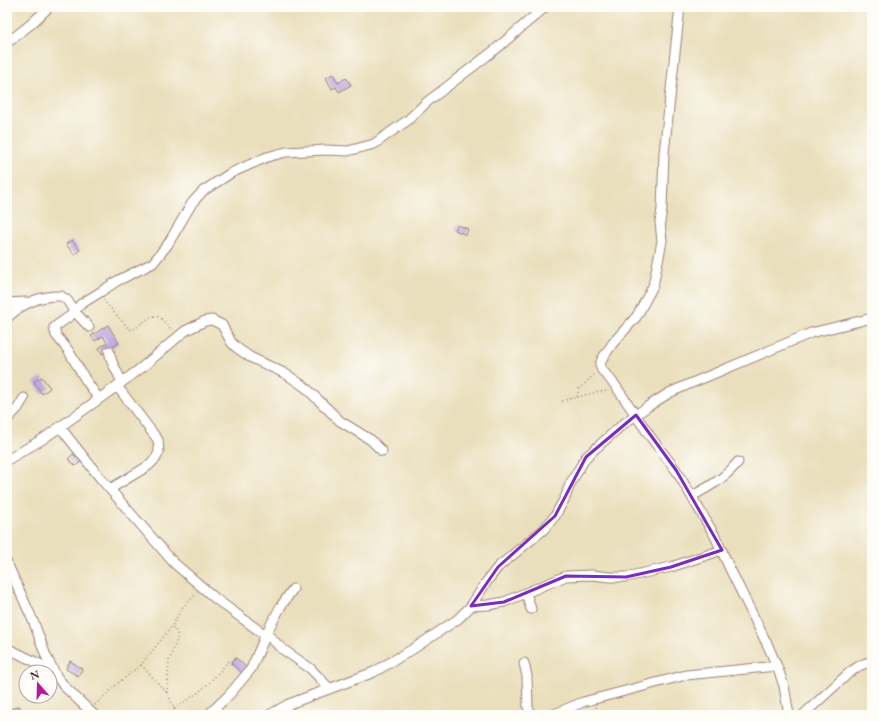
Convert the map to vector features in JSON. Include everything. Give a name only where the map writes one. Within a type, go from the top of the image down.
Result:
[{"type":"street","points":[[7,43],[50,7]]},
{"type":"street","points":[[99,399],[54,331],[56,326],[70,316],[81,304],[93,296],[117,281],[153,263],[168,244],[192,203],[203,191],[231,173],[267,157],[286,152],[326,150],[348,151],[374,144],[408,120],[459,75],[496,49],[545,7]]},
{"type":"street","points":[[680,7],[664,153],[662,209],[660,222],[662,241],[653,286],[636,316],[613,343],[602,359],[601,364],[602,370],[620,392],[676,470],[715,536],[770,648],[784,686],[789,715]]},
{"type":"street","points":[[7,318],[18,308],[32,302],[45,297],[61,296],[67,300],[74,311],[89,327]]},
{"type":"street","points":[[7,303],[32,302]]},
{"type":"street","points":[[268,715],[329,688],[374,672],[413,649],[458,619],[471,606],[487,580],[498,568],[543,530],[555,516],[586,457],[617,429],[647,407],[675,391],[811,333],[872,318]]},
{"type":"street","points":[[7,460],[43,439],[99,399],[184,332],[205,321],[212,320],[222,325],[231,342],[237,348],[250,358],[286,374],[304,386],[340,421],[371,440],[382,451]]},
{"type":"street","points":[[109,351],[119,384],[158,440],[159,452],[156,458],[148,466],[110,490]]},
{"type":"street","points":[[7,419],[18,408],[24,398]]},
{"type":"street","points":[[60,427],[110,490],[174,563],[216,599],[266,634],[282,648],[311,669],[329,688]]},
{"type":"street","points":[[692,496],[715,484],[732,470],[738,462]]},
{"type":"street","points":[[471,606],[488,606],[504,602],[566,576],[592,575],[626,577],[671,567],[722,550]]},
{"type":"street","points":[[7,564],[50,664]]},
{"type":"street","points":[[208,715],[229,695],[250,669],[266,634],[281,606],[293,588]]},
{"type":"street","points":[[526,593],[532,609]]},
{"type":"street","points":[[7,648],[40,664]]},
{"type":"street","points":[[803,715],[850,672],[861,665],[872,661]]},
{"type":"street","points":[[524,663],[527,676],[528,707],[531,715]]},
{"type":"street","points":[[552,715],[583,702],[686,675],[777,666]]},
{"type":"street","points":[[58,678],[91,713]]},
{"type":"street","points":[[280,709],[294,715]]},
{"type":"path","points":[[93,296],[103,300],[129,329],[132,330],[137,328],[147,319],[158,316],[172,330],[184,332]]},
{"type":"path","points":[[577,397],[579,389],[593,376],[601,364]]},
{"type":"path","points":[[562,401],[600,391],[620,392]]},
{"type":"path","points":[[91,713],[118,683],[141,665],[172,626],[182,608],[202,587]]},
{"type":"path","points":[[167,693],[169,661],[178,637],[177,632],[172,626]]},
{"type":"path","points":[[174,709],[199,692],[229,661]]},
{"type":"path","points":[[141,665],[167,693],[177,715]]},
{"type":"highlighted area","points":[[636,415],[676,470],[722,550],[671,567],[626,577],[566,576],[504,602],[471,606],[498,567],[555,516],[586,457]]},
{"type":"building","points":[[333,74],[338,83],[346,78],[351,85],[339,92],[336,87],[332,89],[326,78]]},
{"type":"building","points":[[458,225],[468,229],[466,235],[455,230]]},
{"type":"building","points":[[72,240],[80,250],[74,255],[66,244]]},
{"type":"building","points":[[108,325],[119,343],[102,354],[99,348],[107,343],[103,336],[95,341],[91,336]]},
{"type":"building","points":[[42,377],[50,388],[42,394],[34,382]]},
{"type":"building","points":[[73,454],[81,461],[76,466],[68,459]]},
{"type":"building","points":[[7,652],[11,662],[7,663]]},
{"type":"building","points":[[236,658],[247,668],[242,673],[231,663]]},
{"type":"building","points":[[70,661],[82,669],[78,676],[66,669]]},
{"type":"building","points":[[19,706],[22,713],[10,715],[8,710]]}]
